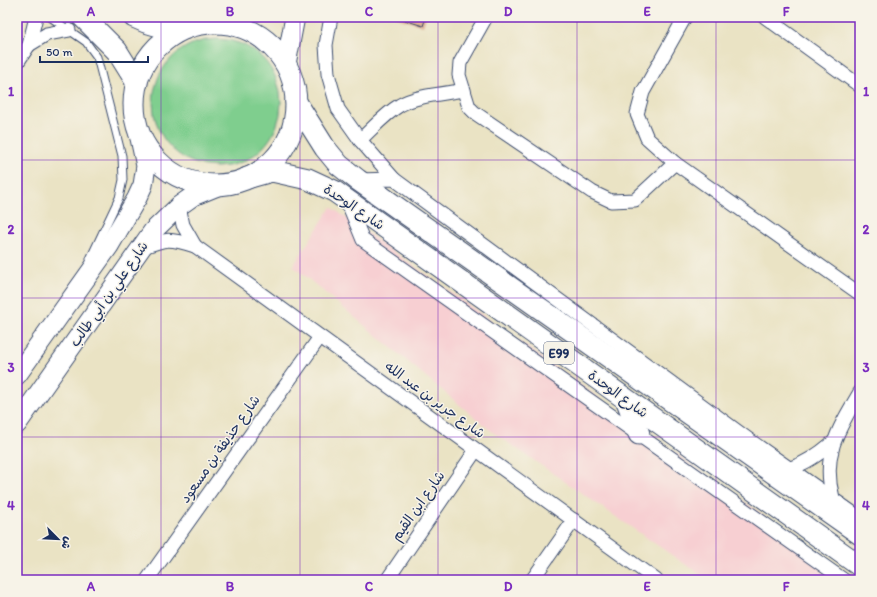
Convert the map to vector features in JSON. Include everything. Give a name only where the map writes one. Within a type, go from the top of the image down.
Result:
[{"type":"main road","points":[[134,17],[152,25],[169,29],[186,28],[216,22],[237,25],[257,34],[273,47],[286,64],[295,89],[296,102],[294,121],[288,139],[281,150],[264,169],[247,178],[220,185],[198,183],[178,176],[161,165],[147,148],[138,129],[135,116],[137,83],[144,65],[155,50],[170,37],[186,28]]},
{"type":"main road","points":[[76,24],[117,51],[137,83]]},
{"type":"main road","name":"شارع الوحدة","points":[[296,102],[325,148],[339,165],[358,180],[860,534]]},
{"type":"main road","name":"شارع الوحدة","points":[[247,178],[272,171],[308,179],[334,191],[860,566]]},
{"type":"main road","points":[[627,401],[639,434]]},
{"type":"main road","points":[[722,437],[748,439]]},
{"type":"street","points":[[17,62],[29,45],[36,17]]},
{"type":"street","points":[[216,22],[236,17]]},
{"type":"street","points":[[286,64],[295,17]]},
{"type":"street","points":[[331,17],[326,45],[328,74],[338,109],[360,140],[394,179],[748,439],[860,518]]},
{"type":"street","points":[[486,17],[460,63],[459,75],[469,107],[475,113],[592,192],[611,201],[624,202],[635,200],[674,163]]},
{"type":"street","points":[[685,17],[643,92],[637,114],[647,138],[674,163],[860,294]]},
{"type":"street","points":[[765,17],[860,86]]},
{"type":"street","points":[[29,45],[47,34],[76,24]]},
{"type":"street","points":[[360,140],[385,116],[401,105],[421,98],[464,90]]},
{"type":"street","name":"شارع علي بن أبي طالب","points":[[17,375],[109,246],[124,222],[143,185],[146,166],[138,129]]},
{"type":"street","points":[[358,180],[394,179]]},
{"type":"street","name":"شارع علي بن أبي طالب","points":[[17,424],[153,231],[179,206],[193,196],[220,185]]},
{"type":"street","points":[[346,200],[363,240],[844,580]]},
{"type":"street","name":"شارع جرير بن عبد الله","points":[[179,206],[183,225],[195,246]]},
{"type":"street","name":"شارع جرير بن عبد الله","points":[[141,248],[161,240],[172,239],[195,246],[656,580]]},
{"type":"street","name":"شارع حذيفة بن مسعود","points":[[147,580],[320,337]]},
{"type":"street","points":[[833,498],[828,471],[832,443],[860,392]]},
{"type":"street","points":[[791,468],[814,458],[832,443]]},
{"type":"street","name":"شارع ابن القيم","points":[[386,580],[476,450]]},
{"type":"street","points":[[532,580],[574,520]]},
{"type":"lane","points":[[50,17],[76,24],[86,42],[97,57],[122,156],[123,168],[119,198],[70,301]]},
{"type":"shaded area","points":[[331,207],[854,580],[708,580],[491,431],[293,266]]},
{"type":"green space","points":[[211,39],[223,39],[242,44],[258,53],[267,62],[276,78],[280,91],[280,115],[276,128],[267,144],[258,153],[236,164],[223,167],[211,167],[192,162],[176,153],[167,144],[156,122],[153,109],[153,97],[158,78],[167,62],[176,53],[198,42]]},
{"type":"building","points":[[395,17],[426,17],[423,26]]}]
